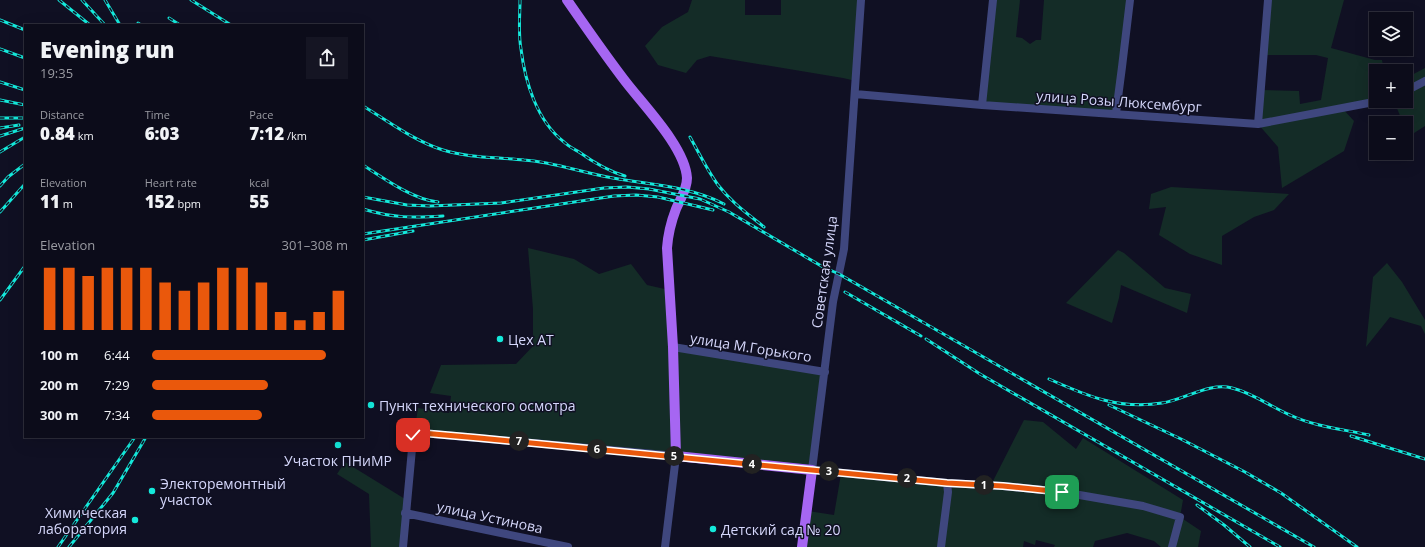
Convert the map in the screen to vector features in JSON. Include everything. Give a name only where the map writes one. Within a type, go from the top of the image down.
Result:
[{"type":"main road","points":[[567,0],[622,78],[666,133],[680,156],[684,166],[686,175],[686,189],[675,211],[668,232],[676,456],[812,470]]},
{"type":"main road","name":"Советская улица","points":[[802,547],[812,470]]},
{"type":"street","name":"Советская улица","points":[[812,470],[833,302],[844,250],[861,0]]},
{"type":"street","points":[[982,104],[993,0]]},
{"type":"street","points":[[1116,113],[1130,0]]},
{"type":"street","points":[[1258,124],[1268,0]]},
{"type":"street","points":[[1413,87],[1425,81]]},
{"type":"street","name":"улица Розы Люксембург","points":[[855,94],[1258,124],[1369,103]]},
{"type":"street","name":"улица М.Горького","points":[[673,347],[825,372]]},
{"type":"street","points":[[403,547],[413,438],[414,434],[428,434],[676,456],[665,547]]},
{"type":"street","points":[[812,470],[1062,492],[1143,506],[1180,518],[1172,547]]},
{"type":"street","points":[[940,547],[948,492],[947,483]]},
{"type":"street","name":"улица Устинова","points":[[406,513],[568,547]]},
{"type":"green space","points":[[692,0],[745,0],[745,15],[781,15],[781,0],[861,0],[856,81],[710,56],[697,60],[686,73],[658,65],[645,46],[662,27],[688,12]]},
{"type":"green space","points":[[993,0],[1020,0],[1016,37],[1022,38],[1030,44],[1036,40],[1041,40],[1044,0],[1130,0],[1116,113],[982,105]]},
{"type":"green space","points":[[1268,0],[1344,0],[1331,48],[1375,60],[1382,60],[1383,64],[1369,64],[1369,102],[1342,108],[1354,121],[1344,151],[1282,188],[1278,147],[1258,124],[1260,90],[1299,91],[1300,104],[1321,100],[1328,58],[1316,55],[1262,55]]},
{"type":"green space","points":[[1425,68],[1425,126],[1413,134],[1413,116],[1400,116],[1397,108],[1413,108],[1413,74]]},
{"type":"green space","points":[[1171,187],[1289,194],[1274,210],[1254,217],[1222,236],[1222,265],[1190,254],[1159,235],[1166,207],[1149,209],[1151,194]]},
{"type":"green space","points":[[528,248],[574,259],[599,274],[631,264],[647,285],[669,290],[673,347],[825,372],[812,470],[414,434],[418,408],[449,413],[451,396],[430,393],[441,365],[516,364],[533,346],[533,309]]},
{"type":"green space","points":[[1118,250],[1124,253],[1165,288],[1191,294],[1187,313],[1121,285],[1112,323],[1066,303]]},
{"type":"green space","points":[[1387,263],[1402,282],[1425,320],[1425,334],[1421,326],[1390,317],[1366,347],[1373,277]]},
{"type":"green space","points":[[1024,420],[1043,422],[1076,449],[1083,438],[1183,500],[1180,517],[1201,531],[1198,547],[1161,547],[1154,541],[1127,533],[1095,541],[1093,547],[1054,547],[1055,545],[1036,540],[1035,545],[1024,541],[1023,547],[803,547],[808,511],[834,515],[841,474],[991,485]]},
{"type":"green space","points":[[345,462],[405,499],[401,547],[371,547],[369,494],[337,474]]},
{"type":"railway","points":[[59,0],[89,24]]},
{"type":"railway","points":[[82,0],[104,24]]},
{"type":"railway","points":[[105,0],[119,24]]},
{"type":"railway","points":[[191,0],[229,24]]},
{"type":"railway","points":[[520,0],[519,24],[523,62],[529,87],[546,123],[567,145],[601,166],[625,176]]},
{"type":"railway","points":[[169,18],[178,24]]},
{"type":"railway","points":[[0,20],[24,30]]},
{"type":"railway","points":[[0,49],[24,58]]},
{"type":"railway","points":[[0,82],[24,90]]},
{"type":"railway","points":[[0,100],[24,105]]},
{"type":"railway","points":[[364,107],[412,136],[432,146],[453,153],[546,163],[602,176],[684,190],[697,193],[724,204]]},
{"type":"railway","points":[[0,118],[24,118]]},
{"type":"railway","points":[[0,128],[19,125]]},
{"type":"railway","points":[[0,136],[24,128]]},
{"type":"railway","points":[[690,137],[718,185],[740,208],[764,227]]},
{"type":"railway","points":[[0,152],[24,138]]},
{"type":"railway","points":[[0,186],[8,177],[24,165]]},
{"type":"railway","points":[[364,166],[409,193],[438,202]]},
{"type":"railway","points":[[0,212],[24,185]]},
{"type":"railway","points":[[364,197],[407,205],[430,206],[501,203],[604,188],[627,187],[649,189],[700,199],[729,212],[823,267],[839,274],[1314,547]]},
{"type":"railway","points":[[364,234],[614,196],[636,195],[658,197],[713,210]]},
{"type":"railway","points":[[364,209],[403,217],[443,216]]},
{"type":"railway","points":[[364,240],[413,231]]},
{"type":"railway","points":[[0,300],[24,267]]},
{"type":"railway","points":[[845,292],[921,336]]},
{"type":"railway","points":[[926,339],[980,374],[1280,547]]},
{"type":"railway","points":[[1049,379],[1090,396],[1132,405],[1162,403],[1214,387],[1232,388],[1247,393],[1283,412],[1300,419],[1319,425],[1369,435]]},
{"type":"railway","points":[[1109,405],[1181,439],[1245,472],[1281,493],[1357,547]]},
{"type":"railway","points":[[1351,436],[1425,459]]},
{"type":"railway","points":[[58,547],[134,438]]},
{"type":"railway","points":[[69,547],[113,493],[145,438]]},
{"type":"railway","points":[[1197,505],[1250,547]]},
{"type":"place","name":"Цех АТ","points":[[500,339]]},
{"type":"place","name":"Пункт технического осмотра","points":[[371,405]]},
{"type":"place","name":"Участок ПНиМР","points":[[338,445]]},
{"type":"place","name":"Электоремонтный участок","points":[[152,491]]},
{"type":"place","name":"Химическая лаборатория","points":[[135,520]]},
{"type":"place","name":"Детский сад № 20","points":[[713,529]]},
{"type":"route","points":[[413,435],[422,433],[479,438],[866,474],[947,483],[1003,486],[1062,492]]}]
